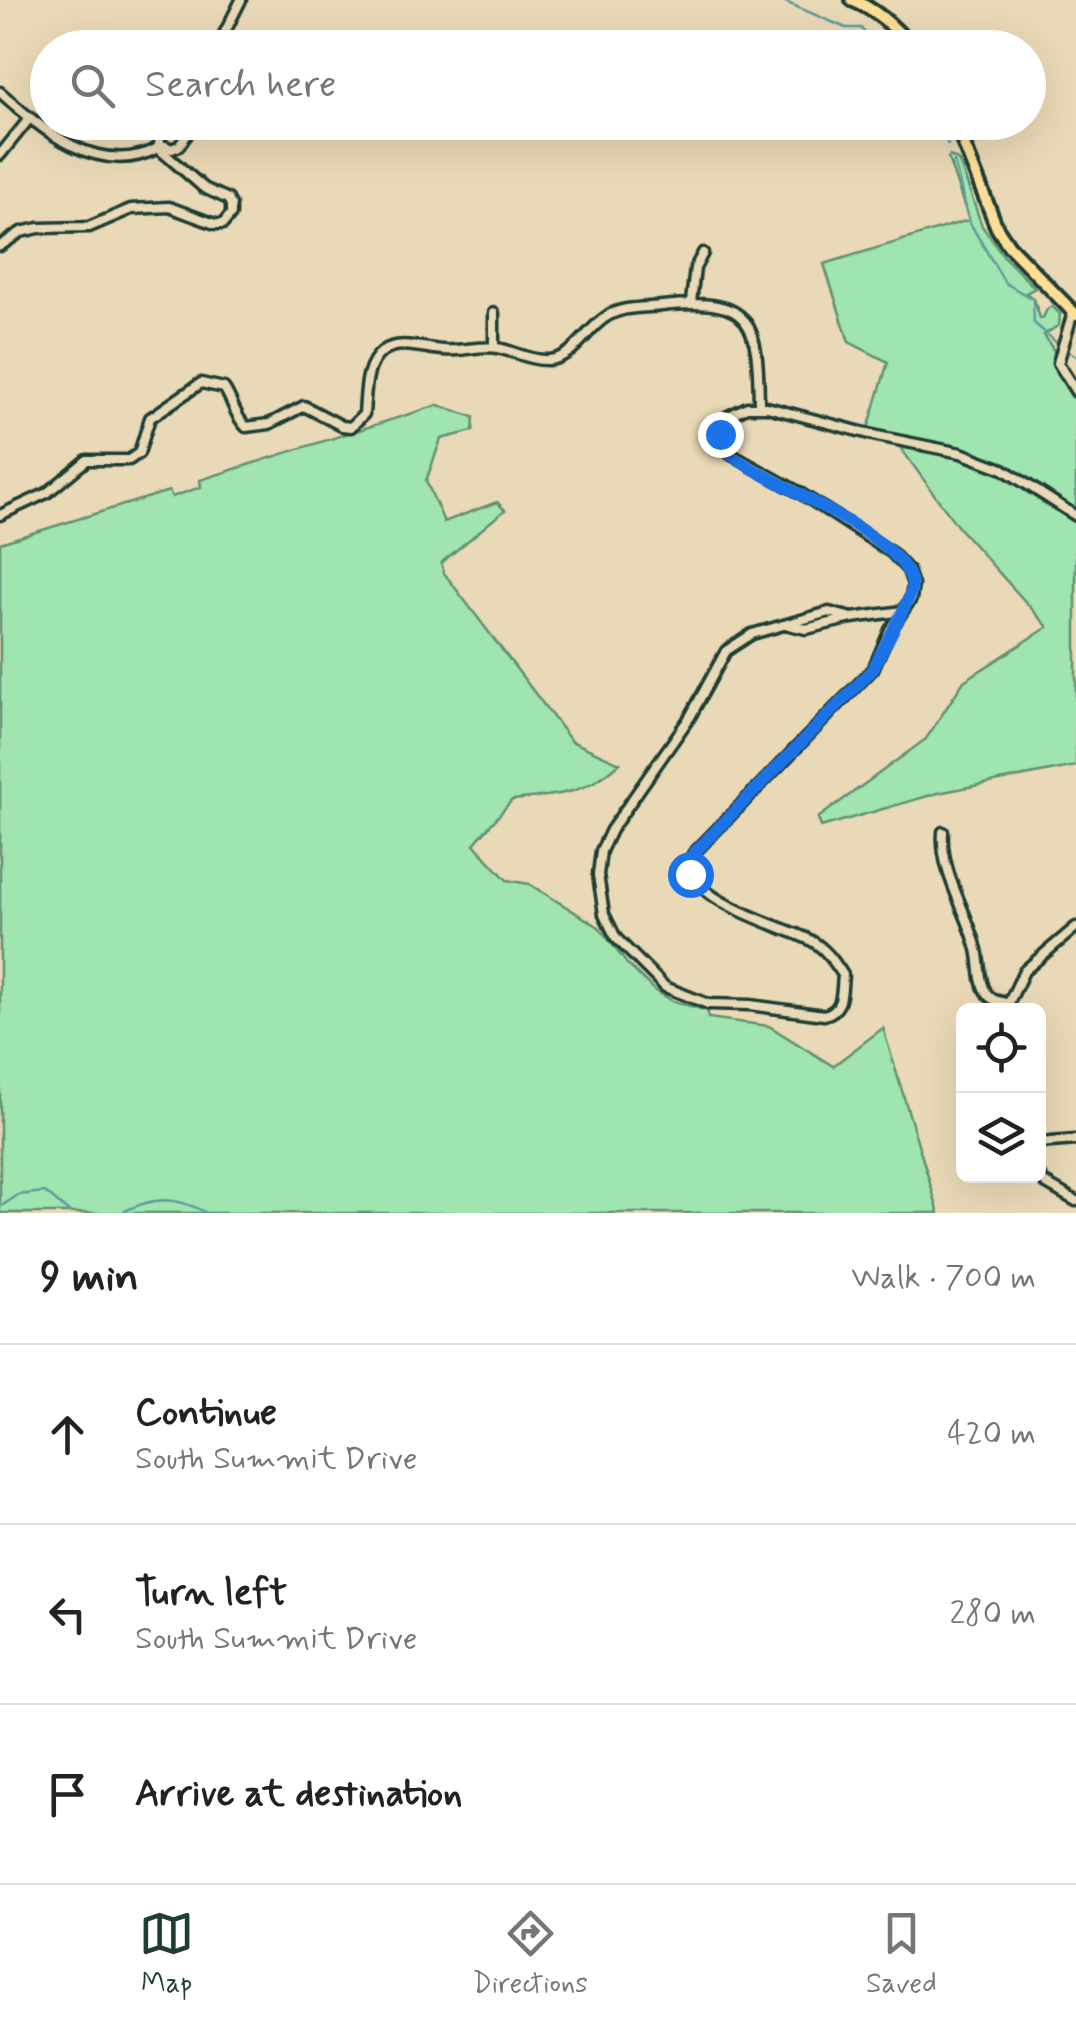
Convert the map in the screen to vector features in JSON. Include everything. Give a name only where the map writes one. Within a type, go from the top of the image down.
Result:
[{"type":"main road","points":[[852,0],[865,5],[895,30]]},
{"type":"main road","points":[[962,140],[996,228],[1074,313]]},
{"type":"street","points":[[226,30],[241,0]]},
{"type":"street","points":[[0,92],[30,119],[0,155]]},
{"type":"street","points":[[59,140],[110,157],[141,157],[159,146],[172,149],[182,140]]},
{"type":"street","points":[[159,146],[160,140]]},
{"type":"street","points":[[0,246],[21,232],[88,227],[132,209],[169,207],[223,224],[231,204],[228,199],[204,188],[159,146]]},
{"type":"street","points":[[691,302],[695,268],[704,252]]},
{"type":"street","points":[[0,515],[48,493],[87,460],[129,460],[138,453],[150,418],[200,383],[224,388],[235,415],[246,427],[270,424],[304,406],[342,426],[352,427],[364,414],[369,367],[385,349],[403,345],[447,351],[494,347],[538,360],[553,360],[565,355],[602,318],[618,310],[691,302],[723,306],[745,322],[758,350],[759,406]]},
{"type":"street","points":[[494,313],[494,347]]},
{"type":"street","points":[[1074,313],[1058,364],[1076,392]]},
{"type":"street","points":[[902,611],[806,629],[787,625],[752,634],[726,651],[690,717],[611,830],[601,851],[598,875],[604,914],[616,938],[665,987],[708,1004],[824,1015],[839,1007],[843,975],[828,953],[814,942],[729,905],[698,886],[688,864],[757,785],[873,669],[910,598],[913,584],[908,570],[892,553],[724,448],[720,434],[728,416],[740,408],[759,406],[974,456],[1076,516]]},
{"type":"street","points":[[942,832],[952,882],[977,947],[984,991],[998,1003]]},
{"type":"street","points":[[1007,1003],[1024,971],[1076,928]]},
{"type":"street","points":[[1046,1142],[1076,1140]]},
{"type":"street","points":[[1046,1183],[1076,1202]]},
{"type":"green space","points":[[950,156],[959,161],[982,226],[1005,258],[1035,288],[1026,293],[1034,299],[1040,318],[1052,306],[1060,314],[1059,325],[1044,335],[1054,351],[1055,371],[1076,397],[1076,511],[988,458],[868,429],[888,362],[849,342],[824,264],[969,220]]},
{"type":"green space","points":[[438,405],[474,417],[473,431],[441,439],[426,481],[444,522],[497,502],[505,510],[441,563],[444,573],[571,741],[620,763],[583,787],[557,795],[512,800],[474,844],[507,880],[529,884],[599,927],[627,964],[654,990],[673,1001],[708,1011],[708,1018],[769,1026],[833,1066],[883,1028],[939,1213],[0,1213],[0,543],[169,491],[172,497],[201,487],[200,480]]},
{"type":"green space","points":[[897,443],[967,458],[1002,472],[1076,520],[1076,766],[938,793],[821,827],[818,818],[926,739],[964,681],[1048,627],[958,527]]},
{"type":"waterway","points":[[723,0],[783,1],[846,28],[862,30]]},
{"type":"waterway","points":[[946,140],[948,145]]},
{"type":"waterway","points":[[954,162],[970,223],[1005,283],[1033,299],[1034,323],[1058,344]]},
{"type":"waterway","points":[[1067,350],[1076,356]]},
{"type":"waterway","points":[[0,1207],[18,1195],[45,1192],[70,1213]]},
{"type":"waterway","points":[[121,1213],[164,1200],[185,1203],[207,1213]]},
{"type":"route","points":[[690,874],[688,864],[693,854],[873,669],[910,598],[913,584],[908,570],[892,553],[797,491],[732,456],[724,448],[720,434]]}]
